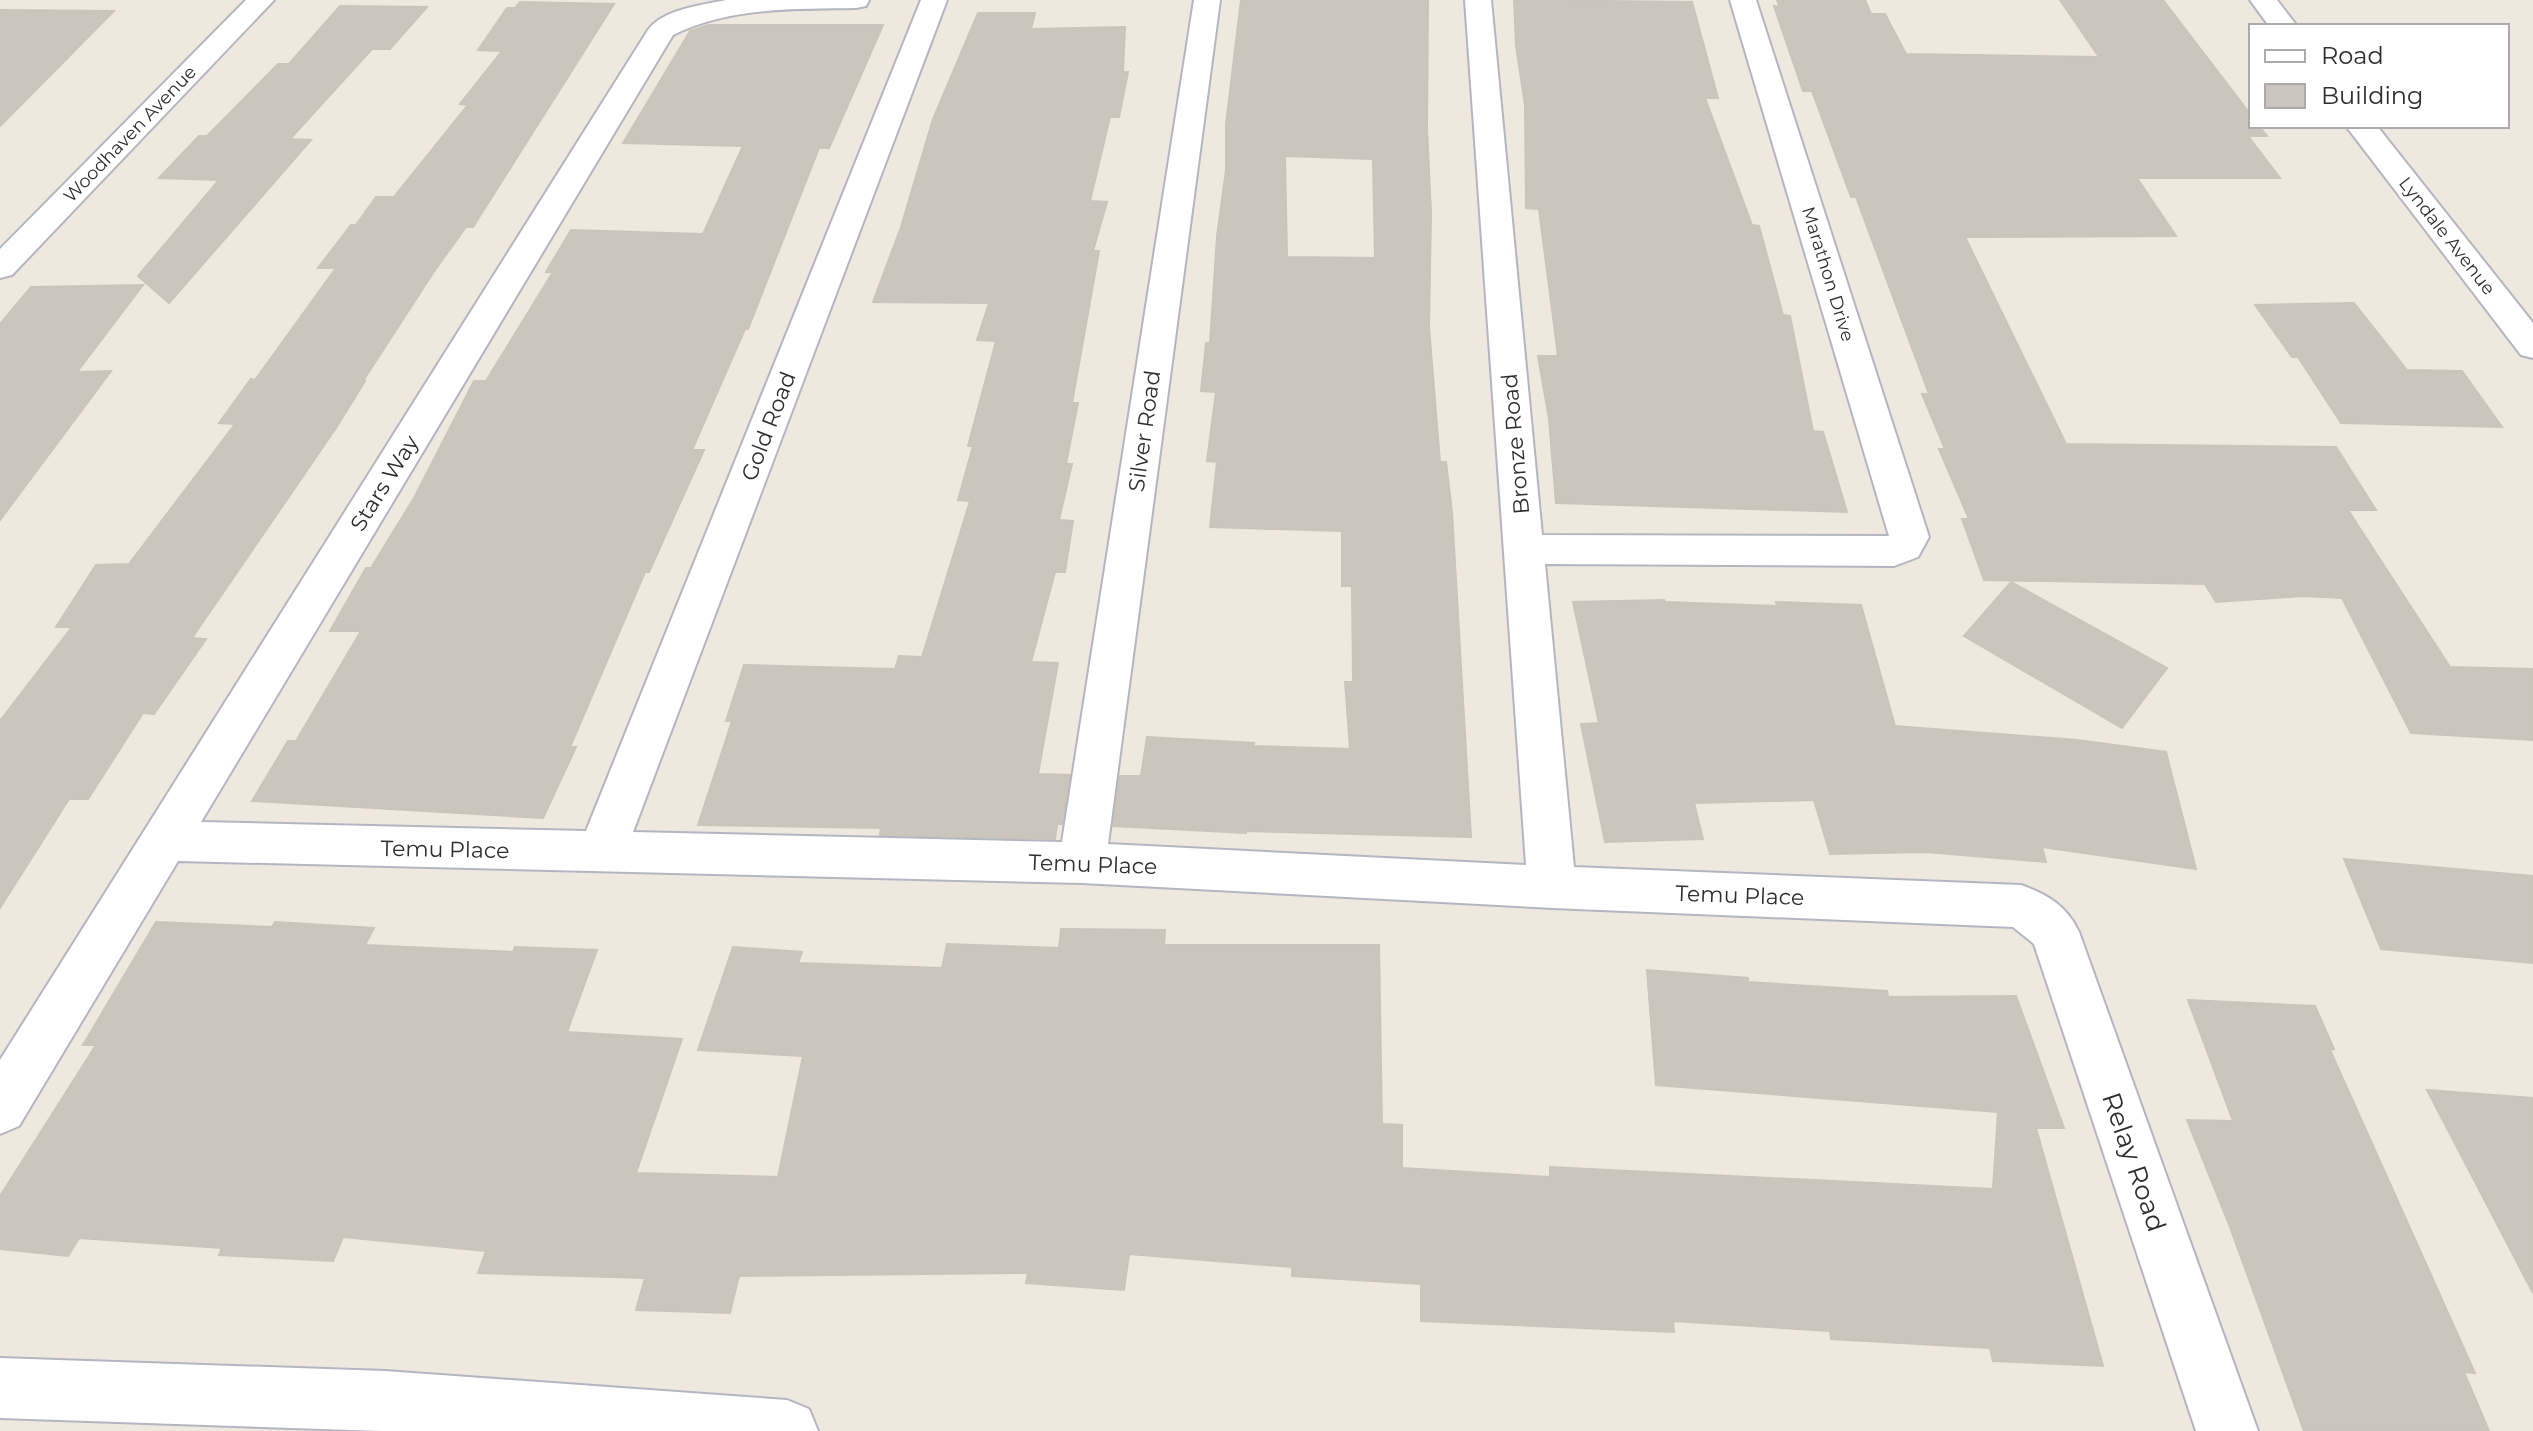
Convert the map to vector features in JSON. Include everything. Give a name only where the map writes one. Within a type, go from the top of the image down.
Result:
[{"type":"street","name":"Woodhaven Avenue","points":[[0,268],[261,0]]},
{"type":"street","name":"Stars Way","points":[[0,1108],[662,30],[687,11],[719,3],[856,0]]},
{"type":"street","name":"Gold Road","points":[[601,853],[934,0]]},
{"type":"street","name":"Silver Road","points":[[1082,863],[1207,0]]},
{"type":"street","name":"Bronze Road","points":[[1478,0],[1552,887]]},
{"type":"street","name":"Marathon Drive","points":[[1524,549],[1894,551],[1904,547],[1909,537],[1743,0]]},
{"type":"street","points":[[2263,0],[2281,24]]},
{"type":"street","name":"Lyndale Avenue","points":[[2363,128],[2533,347]]},
{"type":"street","name":"Temu Place","points":[[164,841],[1082,863],[1552,887],[2021,906]]},
{"type":"street","name":"Relay Road","points":[[2021,906],[2054,932],[2227,1431]]},
{"type":"street","points":[[0,1388],[380,1416],[787,1431]]},
{"type":"building","points":[[1241,0],[1428,0],[1429,327],[1440,462],[1446,462],[1452,512],[1471,837],[1246,833],[1113,826],[1120,776],[1141,776],[1147,737],[1254,743],[1253,746],[1350,749],[1345,682],[1353,682],[1352,586],[1342,586],[1342,531],[1210,527],[1217,462],[1207,461],[1216,392],[1201,391],[1206,343],[1210,343],[1217,236],[1226,170],[1226,124]],"holes":[[[1285,156],[1373,159],[1375,258],[1287,257]]]},
{"type":"building","points":[[1514,0],[1692,2],[1718,98],[1705,98],[1752,225],[1759,226],[1783,315],[1790,316],[1813,431],[1823,432],[1847,512],[1556,503],[1549,419],[1538,356],[1558,356],[1539,209],[1526,208],[1525,105],[1516,46]]},
{"type":"building","points":[[1777,0],[1865,0],[1871,14],[1885,14],[1906,54],[2099,57],[2060,0],[2163,0],[2249,112],[2249,128],[2261,128],[2267,136],[2248,136],[2280,178],[2137,178],[2176,236],[1965,237],[2066,444],[2336,447],[2376,510],[2348,510],[2450,667],[2533,669],[2533,740],[2411,733],[2342,598],[2303,596],[2216,602],[2205,584],[1984,580],[1962,519],[1969,519],[1939,449],[1945,449],[1922,394],[1929,394],[1856,197],[1851,197],[1812,91],[1803,91],[1774,6],[1780,7]]},
{"type":"building","points":[[520,2],[614,4],[473,227],[466,227],[435,270],[336,428],[192,638],[206,639],[154,714],[143,713],[88,799],[69,799],[0,908],[0,721],[72,627],[56,627],[96,565],[129,564],[235,424],[219,423],[251,379],[255,380],[336,268],[318,268],[376,197],[394,197],[468,105],[460,104],[502,51],[478,50],[507,8],[515,8]]},
{"type":"building","points":[[340,6],[427,7],[390,49],[372,49],[290,139],[311,140],[169,303],[138,276],[219,180],[159,178],[199,136],[207,136],[278,64],[289,64]]},
{"type":"building","points":[[0,10],[114,11],[0,126]]},
{"type":"building","points":[[978,13],[1035,13],[1031,29],[1125,27],[1123,72],[1128,72],[1119,117],[1110,117],[1090,201],[1107,202],[1093,251],[1099,251],[1072,403],[1078,403],[1066,464],[1072,464],[1059,520],[1073,521],[1065,572],[1055,572],[1031,662],[1058,663],[1038,774],[1070,775],[1062,824],[1057,824],[1055,839],[880,835],[881,828],[698,825],[732,721],[726,721],[744,665],[895,669],[899,656],[922,657],[970,501],[958,500],[973,446],[968,446],[996,341],[977,340],[989,303],[873,302],[901,227],[933,119]]},
{"type":"building","points":[[709,25],[883,25],[829,148],[819,148],[748,329],[745,329],[692,450],[704,450],[649,572],[645,572],[570,747],[576,747],[543,818],[252,801],[288,741],[296,741],[361,631],[330,631],[366,568],[371,568],[414,498],[474,381],[486,381],[553,272],[546,272],[571,230],[703,234],[743,146],[623,143],[690,31]]},
{"type":"building","points":[[143,285],[77,372],[111,371],[0,520],[0,324],[31,287]]},
{"type":"building","points":[[2354,303],[2407,370],[2462,371],[2502,427],[2341,423],[2298,357],[2292,357],[2255,305]]},
{"type":"building","points":[[2011,582],[2167,668],[2122,728],[1964,636]]},
{"type":"building","points":[[1664,600],[1777,606],[1776,602],[1861,605],[1895,726],[2077,740],[2166,752],[2196,869],[2042,847],[2046,862],[1925,852],[1830,854],[1814,800],[1694,803],[1703,839],[1605,842],[1581,724],[1599,723],[1573,602]]},
{"type":"building","points":[[2344,859],[2533,876],[2533,963],[2381,949]]},
{"type":"building","points":[[156,922],[272,927],[275,922],[374,928],[365,945],[513,952],[515,947],[597,950],[567,1032],[682,1039],[636,1173],[778,1177],[803,1056],[698,1050],[733,947],[802,952],[798,963],[942,968],[947,944],[1059,948],[1061,929],[1165,930],[1164,945],[1379,945],[1382,1124],[1402,1125],[1402,1168],[1550,1177],[1550,1167],[1993,1189],[1998,1112],[1656,1085],[1647,970],[1748,978],[1748,982],[1887,991],[1888,997],[2016,996],[2064,1128],[2036,1128],[2103,1366],[1993,1361],[1990,1348],[1831,1339],[1830,1331],[1673,1321],[1674,1332],[1421,1321],[1421,1284],[1292,1276],[1292,1267],[1129,1254],[1124,1290],[1026,1283],[1028,1273],[739,1276],[730,1313],[636,1310],[645,1278],[478,1273],[486,1251],[343,1237],[333,1261],[219,1255],[222,1248],[79,1238],[68,1256],[0,1249],[0,1196],[96,1045],[83,1045]]},
{"type":"building","points":[[2188,1000],[2315,1006],[2334,1049],[2330,1050],[2475,1373],[2464,1372],[2489,1431],[2304,1431],[2230,1227],[2187,1120],[2233,1121]]},
{"type":"building","points":[[2427,1090],[2533,1098],[2533,1293]]}]
